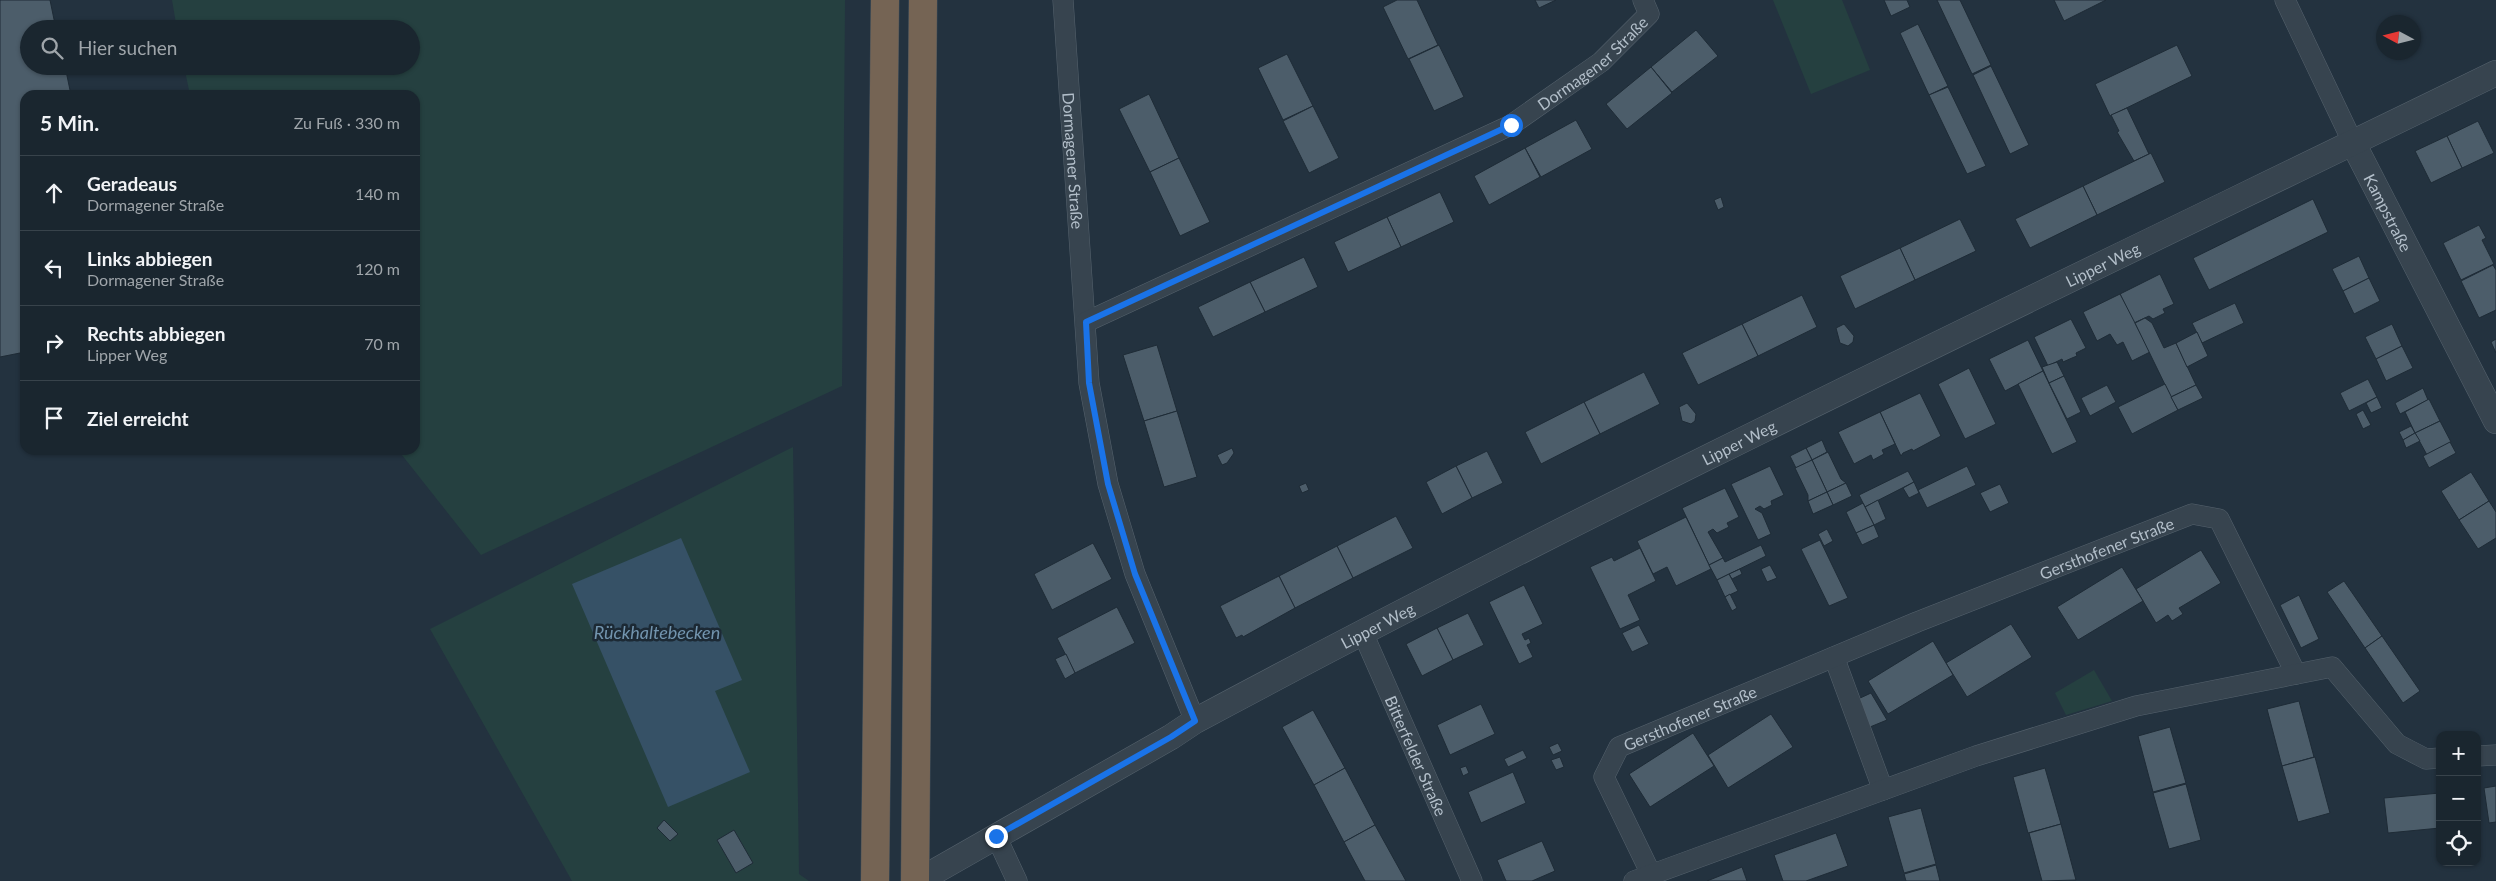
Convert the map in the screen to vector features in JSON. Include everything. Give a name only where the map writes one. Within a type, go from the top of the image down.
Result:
[{"type":"highway","points":[[875,872],[885,0]]},
{"type":"highway","points":[[915,881],[924,0]]},
{"type":"street","name":"Dormagener Straße","points":[[1063,0],[1089,383],[1108,484],[1135,574],[1195,721]]},
{"type":"street","name":"Dormagener Straße","points":[[1086,322],[1511,125],[1601,62],[1649,14],[1643,0]]},
{"type":"street","name":"Kampstraße","points":[[2285,0],[2354,143],[2496,422]]},
{"type":"street","name":"Lipper Weg","points":[[918,881],[1171,737],[1195,721],[1362,631],[1881,372],[2496,73]]},
{"type":"street","name":"Gersthofener Straße","points":[[2296,674],[2219,519],[2192,514],[1917,622],[1619,747],[1604,777],[1642,878],[1976,756],[2136,706],[2296,674],[2332,666],[2397,744],[2426,759],[2436,758]]},
{"type":"street","name":"Bitterfelder Straße","points":[[1362,631],[1472,881]]},
{"type":"street","points":[[1834,657],[1883,790]]},
{"type":"street","points":[[2481,756],[2496,755]]},
{"type":"street","points":[[996,836],[1017,881]]},
{"type":"green space","points":[[172,0],[845,0],[842,386],[481,555],[402,455],[420,455],[420,90],[189,90],[186,75],[420,75],[420,20],[175,20]]},
{"type":"green space","points":[[1773,0],[1842,0],[1870,70],[1811,94]]},
{"type":"green space","points":[[793,447],[799,874],[809,881],[572,881],[430,629]]},
{"type":"green space","points":[[2094,670],[2112,701],[2066,715],[2055,693]]},
{"type":"water","name":"Rückhaltebecken","points":[[681,538],[742,680],[715,691],[750,772],[668,807],[572,584]]},
{"type":"building","points":[[0,0],[50,0],[54,20],[20,20],[20,75],[67,75],[70,90],[20,90],[20,353],[0,357]]},
{"type":"building","points":[[1397,0],[1417,0],[1438,45],[1408,59],[1383,7]]},
{"type":"building","points":[[1535,0],[1556,0],[1539,8]]},
{"type":"building","points":[[1884,0],[1907,0],[1910,7],[1891,16]]},
{"type":"building","points":[[1937,0],[1960,0],[1991,65],[1972,74]]},
{"type":"building","points":[[2054,0],[2106,0],[2064,21]]},
{"type":"building","points":[[1918,24],[1948,86],[1929,95],[1900,33]]},
{"type":"building","points":[[1696,30],[1718,56],[1672,92],[1651,67]]},
{"type":"building","points":[[1439,45],[1464,97],[1434,111],[1409,59]]},
{"type":"building","points":[[2177,45],[2192,76],[2110,116],[2095,84]]},
{"type":"building","points":[[1287,54],[1313,106],[1283,120],[1258,68]]},
{"type":"building","points":[[1991,66],[2029,145],[2010,154],[1973,75]]},
{"type":"building","points":[[1651,67],[1672,93],[1627,129],[1606,104]]},
{"type":"building","points":[[1948,87],[1986,166],[1967,174],[1929,95]]},
{"type":"building","points":[[1149,94],[1179,158],[1150,172],[1119,109]]},
{"type":"building","points":[[1313,106],[1339,158],[1309,173],[1283,121]]},
{"type":"building","points":[[2127,108],[2149,154],[2134,161],[2117,132],[2119,131],[2111,115]]},
{"type":"building","points":[[1576,120],[1592,149],[1541,177],[1525,148]]},
{"type":"building","points":[[2478,121],[2494,153],[2462,168],[2447,136]]},
{"type":"building","points":[[2447,136],[2462,168],[2431,183],[2415,151]]},
{"type":"building","points":[[1525,148],[1540,177],[1489,205],[1474,176]]},
{"type":"building","points":[[2151,153],[2165,182],[2097,215],[2083,186]]},
{"type":"building","points":[[1179,158],[1210,222],[1180,236],[1150,172]]},
{"type":"building","points":[[2083,186],[2097,215],[2030,248],[2015,219]]},
{"type":"building","points":[[1440,192],[1454,222],[1401,247],[1387,217]]},
{"type":"building","points":[[1721,197],[1724,207],[1718,210],[1714,200]]},
{"type":"building","points":[[2313,199],[2328,232],[2209,290],[2193,258]]},
{"type":"building","points":[[1387,217],[1401,247],[1348,272],[1334,242]]},
{"type":"building","points":[[1960,219],[1976,251],[1915,280],[1900,248]]},
{"type":"building","points":[[2479,225],[2486,238],[2482,240],[2494,264],[2461,280],[2443,243]]},
{"type":"building","points":[[1900,248],[1915,280],[1855,309],[1840,276]]},
{"type":"building","points":[[2359,256],[2369,278],[2343,291],[2332,269]]},
{"type":"building","points":[[1304,257],[1318,287],[1265,312],[1250,282]]},
{"type":"building","points":[[2493,265],[2496,270],[2496,310],[2479,318],[2461,281]]},
{"type":"building","points":[[2160,274],[2174,304],[2163,309],[2165,313],[2153,319],[2149,316],[2134,323],[2120,294]]},
{"type":"building","points":[[2369,278],[2380,301],[2354,314],[2343,291]]},
{"type":"building","points":[[1250,282],[1265,312],[1213,337],[1198,307]]},
{"type":"building","points":[[2120,294],[2150,352],[2132,361],[2123,342],[2117,345],[2110,334],[2097,341],[2083,312]]},
{"type":"building","points":[[1802,295],[1817,327],[1758,356],[1742,324]]},
{"type":"building","points":[[2235,303],[2244,323],[2202,343],[2192,323]]},
{"type":"building","points":[[2145,318],[2152,323],[2164,348],[2176,343],[2196,385],[2171,397],[2135,323]]},
{"type":"building","points":[[2071,319],[2086,348],[2076,353],[2077,356],[2063,362],[2062,359],[2048,366],[2034,337]]},
{"type":"building","points":[[1742,324],[1758,356],[1698,385],[1682,353]]},
{"type":"building","points":[[1844,324],[1854,336],[1853,342],[1848,346],[1840,343],[1836,328]]},
{"type":"building","points":[[2392,324],[2402,346],[2376,359],[2365,337]]},
{"type":"building","points":[[2197,332],[2208,356],[2187,367],[2176,343]]},
{"type":"building","points":[[2496,339],[2496,353],[2491,342]]},
{"type":"building","points":[[2028,340],[2043,371],[2005,391],[1989,359]]},
{"type":"building","points":[[1157,345],[1177,411],[1144,421],[1123,355]]},
{"type":"building","points":[[2402,346],[2413,368],[2386,381],[2376,359]]},
{"type":"building","points":[[2057,362],[2064,376],[2049,383],[2042,367]]},
{"type":"building","points":[[1969,368],[1996,424],[1965,439],[1938,384]]},
{"type":"building","points":[[2043,371],[2077,442],[2052,454],[2018,384]]},
{"type":"building","points":[[1644,372],[1660,404],[1600,434],[1584,402]]},
{"type":"building","points":[[2064,376],[2081,412],[2067,419],[2049,383]]},
{"type":"building","points":[[2368,379],[2377,397],[2349,411],[2340,393]]},
{"type":"building","points":[[2165,384],[2178,410],[2132,434],[2118,407]]},
{"type":"building","points":[[2107,385],[2116,402],[2090,416],[2081,398]]},
{"type":"building","points":[[2196,385],[2203,398],[2178,410],[2171,397]]},
{"type":"building","points":[[2423,388],[2428,400],[2400,414],[2395,403]]},
{"type":"building","points":[[1920,393],[1941,436],[1913,451],[1912,449],[1903,453],[1901,456],[1880,412]]},
{"type":"building","points":[[2377,397],[2382,408],[2371,413],[2366,403]]},
{"type":"building","points":[[2429,399],[2440,421],[2415,433],[2405,412]]},
{"type":"building","points":[[1584,402],[1600,434],[1541,464],[1525,432]]},
{"type":"building","points":[[1687,403],[1696,414],[1695,421],[1691,424],[1682,421],[1679,407]]},
{"type":"building","points":[[2363,410],[2371,425],[2363,429],[2356,414]]},
{"type":"building","points":[[1177,411],[1197,477],[1164,487],[1144,421]]},
{"type":"building","points":[[1880,412],[1895,444],[1882,450],[1884,454],[1873,460],[1871,455],[1854,464],[1838,432]]},
{"type":"building","points":[[2440,421],[2451,442],[2427,455],[2415,433]]},
{"type":"building","points":[[2411,426],[2415,433],[2403,440],[2399,432]]},
{"type":"building","points":[[2415,433],[2420,441],[2406,448],[2403,440]]},
{"type":"building","points":[[1822,440],[1827,452],[1812,460],[1806,448]]},
{"type":"building","points":[[2450,442],[2456,453],[2429,468],[2423,456]]},
{"type":"building","points":[[1232,448],[1234,453],[1227,463],[1222,465],[1217,455]]},
{"type":"building","points":[[1806,448],[1812,460],[1796,468],[1790,456]]},
{"type":"building","points":[[1487,451],[1503,483],[1472,498],[1456,466]]},
{"type":"building","points":[[1828,452],[1841,479],[1846,483],[1827,492],[1812,460]]},
{"type":"building","points":[[1812,460],[1827,492],[1808,501],[1808,495],[1795,468]]},
{"type":"building","points":[[1456,466],[1472,498],[1442,514],[1426,482]]},
{"type":"building","points":[[1770,466],[1784,495],[1771,501],[1772,505],[1764,509],[1760,506],[1755,509],[1762,513],[1771,534],[1758,540],[1731,484]]},
{"type":"building","points":[[1967,466],[1976,485],[1927,508],[1918,490]]},
{"type":"building","points":[[1908,471],[1914,482],[1865,507],[1859,495]]},
{"type":"building","points":[[2471,472],[2489,501],[2459,520],[2441,491]]},
{"type":"building","points":[[1914,482],[1919,493],[1909,498],[1903,488]]},
{"type":"building","points":[[1306,483],[1309,490],[1302,493],[1299,486]]},
{"type":"building","points":[[1846,483],[1852,496],[1833,505],[1827,492]]},
{"type":"building","points":[[2000,484],[2009,503],[1990,512],[1980,493]]},
{"type":"building","points":[[1725,488],[1739,517],[1727,523],[1729,527],[1717,533],[1713,529],[1708,532],[1723,558],[1709,565],[1682,508]]},
{"type":"building","points":[[1827,492],[1833,505],[1813,514],[1808,501]]},
{"type":"building","points":[[1878,500],[1886,519],[1874,525],[1865,507]]},
{"type":"building","points":[[2489,501],[2496,512],[2496,538],[2478,549],[2459,520]]},
{"type":"building","points":[[1863,503],[1874,525],[1856,533],[1846,512]]},
{"type":"building","points":[[1396,516],[1413,548],[1353,578],[1337,546]]},
{"type":"building","points":[[1686,517],[1711,569],[1676,586],[1667,567],[1653,574],[1637,541]]},
{"type":"building","points":[[1874,525],[1879,537],[1862,545],[1856,533]]},
{"type":"building","points":[[1827,529],[1833,541],[1824,546],[1818,534]]},
{"type":"building","points":[[1820,540],[1848,598],[1829,606],[1801,549]]},
{"type":"building","points":[[1093,543],[1112,579],[1052,610],[1034,574]]},
{"type":"building","points":[[1761,545],[1766,556],[1717,580],[1709,565],[1723,558],[1725,562]]},
{"type":"building","points":[[1337,546],[1353,578],[1295,608],[1279,576]]},
{"type":"building","points":[[1640,548],[1656,581],[1628,595],[1640,620],[1620,629],[1590,567],[1612,557],[1614,561]]},
{"type":"building","points":[[2201,550],[2221,583],[2179,608],[2183,614],[2172,621],[2168,615],[2156,623],[2136,589]]},
{"type":"building","points":[[1770,565],[1777,578],[1767,582],[1761,569]]},
{"type":"building","points":[[2122,567],[2143,601],[2078,640],[2057,607]]},
{"type":"building","points":[[1740,569],[1742,574],[1732,579],[1729,574]]},
{"type":"building","points":[[1729,574],[1738,591],[1725,597],[1717,580]]},
{"type":"building","points":[[1279,576],[1295,608],[1243,637],[1242,635],[1236,638],[1220,606]]},
{"type":"building","points":[[2344,581],[2382,636],[2365,648],[2327,592]]},
{"type":"building","points":[[1524,585],[1543,624],[1522,634],[1525,640],[1529,638],[1531,643],[1527,645],[1533,657],[1519,664],[1489,602]]},
{"type":"building","points":[[1730,594],[1737,608],[1732,611],[1725,597]]},
{"type":"building","points":[[2299,595],[2319,639],[2301,648],[2280,605]]},
{"type":"building","points":[[1117,607],[1135,643],[1075,673],[1057,638]]},
{"type":"building","points":[[1468,613],[1484,645],[1453,660],[1437,628]]},
{"type":"building","points":[[2011,624],[2032,657],[1967,697],[1946,663]]},
{"type":"building","points":[[1639,625],[1649,644],[1632,652],[1622,633]]},
{"type":"building","points":[[1437,628],[1453,660],[1422,676],[1406,644]]},
{"type":"building","points":[[2382,636],[2420,691],[2403,703],[2365,648]]},
{"type":"building","points":[[1933,641],[1953,675],[1888,714],[1868,681]]},
{"type":"building","points":[[1066,654],[1075,673],[1065,679],[1055,659]]},
{"type":"building","points":[[1871,693],[1887,720],[1870,727],[1858,699]]},
{"type":"building","points":[[2299,701],[2314,757],[2282,766],[2267,709]]},
{"type":"building","points":[[1481,704],[1495,734],[1450,755],[1437,725]]},
{"type":"building","points":[[1313,710],[1345,768],[1314,785],[1282,727]]},
{"type":"building","points":[[1771,714],[1793,747],[1728,788],[1708,755]]},
{"type":"building","points":[[2170,727],[2186,783],[2153,792],[2138,736]]},
{"type":"building","points":[[1693,733],[1714,766],[1650,807],[1629,774]]},
{"type":"building","points":[[1558,743],[1562,751],[1553,755],[1549,747]]},
{"type":"building","points":[[1523,750],[1527,758],[1508,767],[1504,759]]},
{"type":"building","points":[[1560,757],[1564,767],[1556,770],[1551,760]]},
{"type":"building","points":[[2315,757],[2330,813],[2298,822],[2282,766]]},
{"type":"building","points":[[1466,766],[1469,773],[1463,776],[1460,768]]},
{"type":"building","points":[[1345,768],[1375,825],[1344,842],[1314,785]]},
{"type":"building","points":[[2045,768],[2061,824],[2028,833],[2013,777]]},
{"type":"building","points":[[1513,772],[1526,803],[1481,823],[1468,792]]},
{"type":"building","points":[[2186,784],[2201,840],[2169,849],[2153,793]]},
{"type":"building","points":[[2496,786],[2496,822],[2489,823],[2484,788]]},
{"type":"building","points":[[2436,793],[2436,828],[2388,833],[2384,798]]},
{"type":"building","points":[[1921,808],[1936,864],[1904,873],[1888,817]]},
{"type":"building","points":[[664,820],[678,834],[670,841],[657,828]]},
{"type":"building","points":[[2061,824],[2076,880],[2042,881],[2029,833]]},
{"type":"building","points":[[1375,825],[1406,881],[1365,881],[1344,842]]},
{"type":"building","points":[[734,830],[753,863],[736,873],[717,840]]},
{"type":"building","points":[[1836,833],[1848,866],[1806,881],[1783,881],[1774,855]]},
{"type":"building","points":[[1542,841],[1555,871],[1532,881],[1506,881],[1497,860]]},
{"type":"building","points":[[1936,865],[1940,881],[1906,881],[1904,874]]},
{"type":"building","points":[[1742,867],[1747,881],[1707,881]]},
{"type":"route","points":[[996,836],[1095,778],[1171,737],[1195,721],[1135,574],[1108,484],[1089,383],[1086,322],[1511,125]]}]
